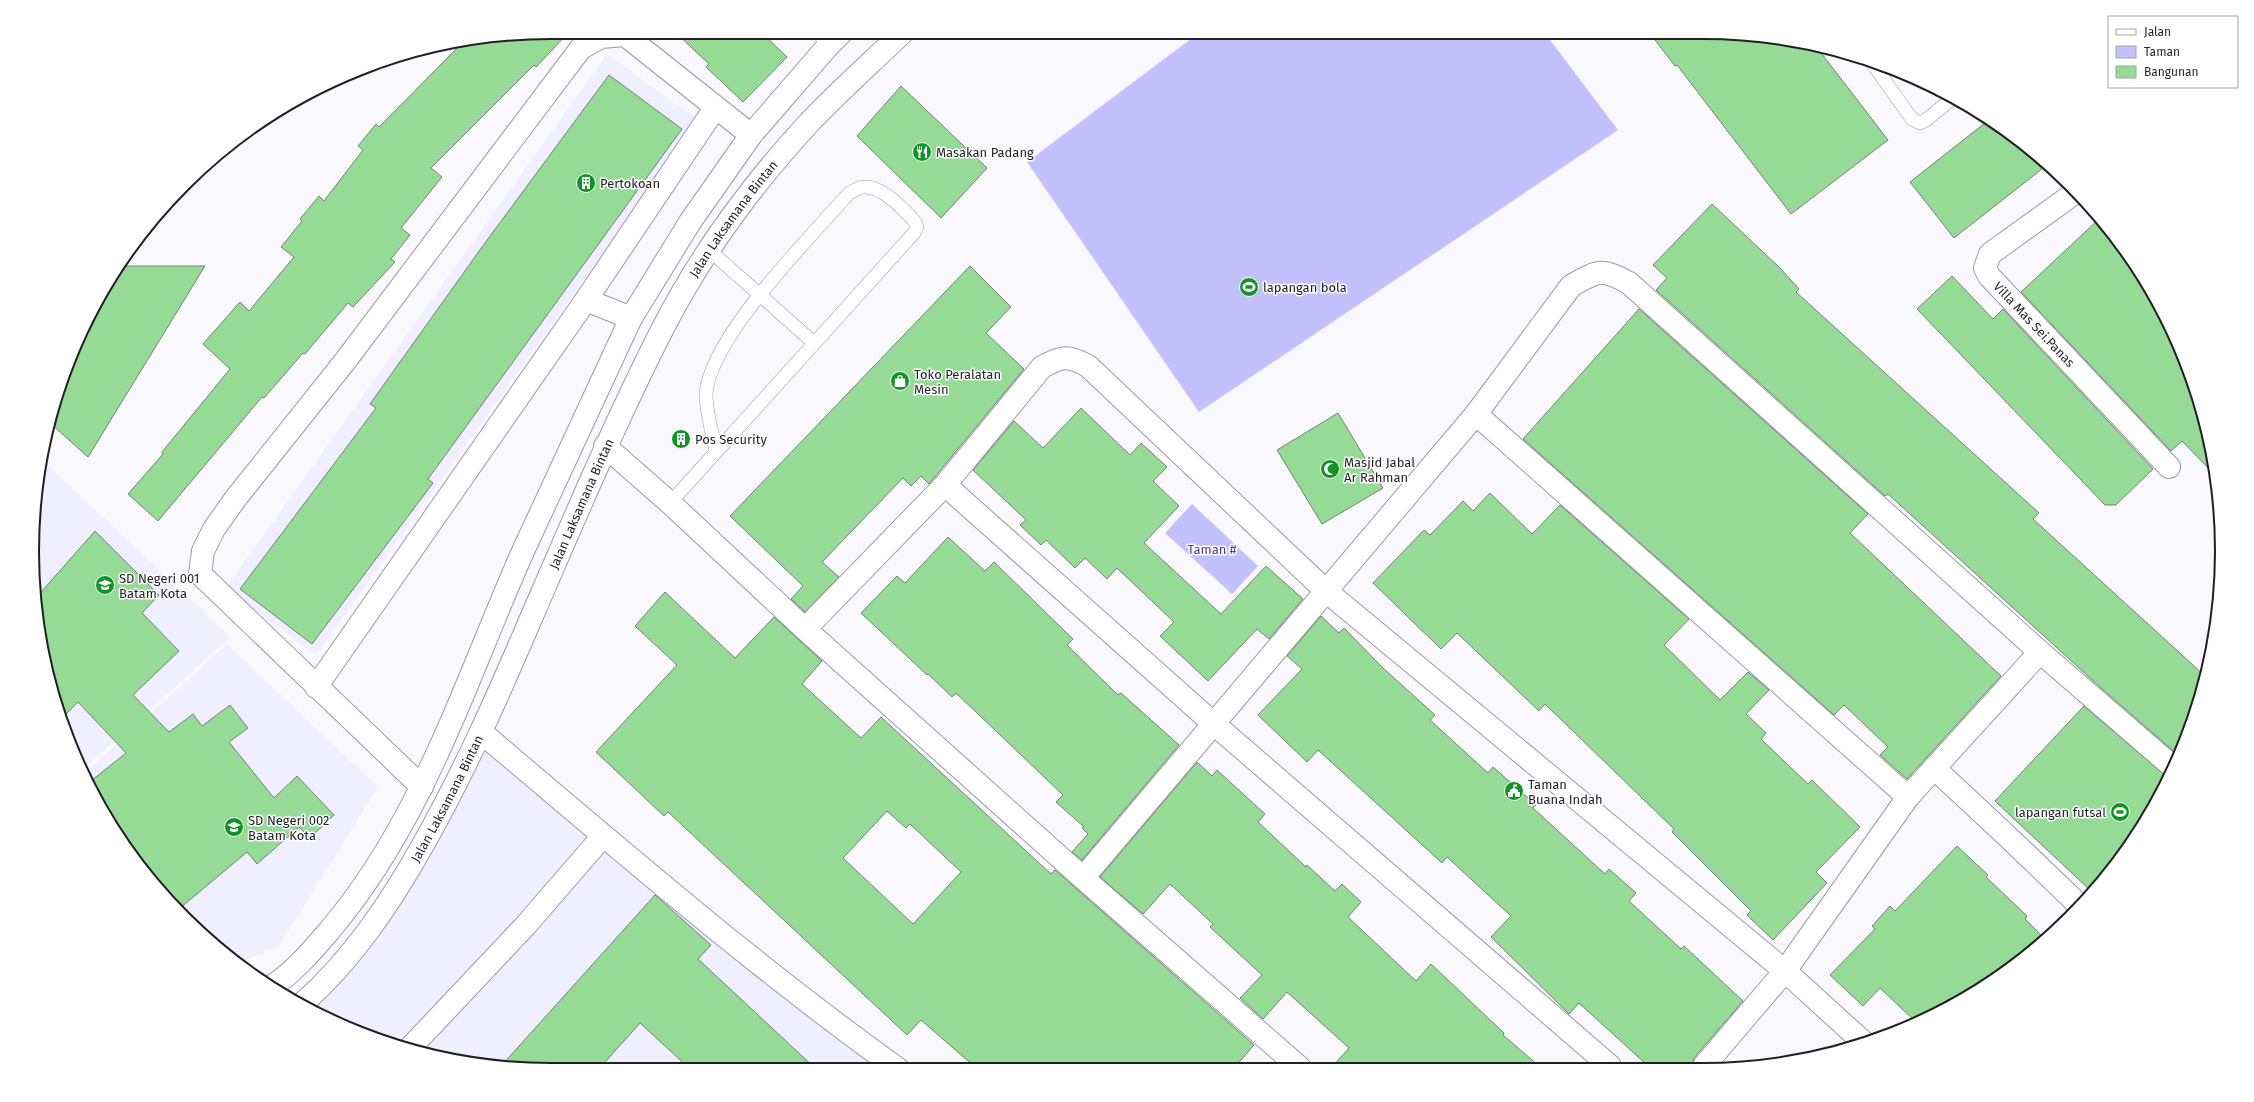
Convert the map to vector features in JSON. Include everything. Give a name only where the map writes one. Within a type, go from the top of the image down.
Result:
[{"type":"street","points":[[422,787],[316,687],[200,574],[203,551],[214,529],[232,504],[346,360],[581,48],[597,39]]},
{"type":"street","points":[[630,39],[751,135]]},
{"type":"street","name":"Jalan Laksamana Bintan","points":[[277,983],[298,966],[355,901],[422,787],[524,550],[631,318],[690,222],[751,135],[827,39]]},
{"type":"street","name":"Jalan Laksamana Bintan","points":[[306,1000],[325,984],[365,936],[399,888],[444,808],[482,733],[605,446],[664,325],[708,249],[764,176],[808,124],[896,39]]},
{"type":"street","points":[[316,687],[586,300],[716,108]]},
{"type":"street","name":"Villa Mas Sei.Panas","points":[[2071,195],[1990,254],[1986,261],[1985,268],[1989,276],[2169,467]]},
{"type":"street","points":[[1083,878],[1476,414],[1571,286],[1590,275],[1608,272],[1630,283],[2040,652],[2168,763]]},
{"type":"street","points":[[586,300],[631,318]]},
{"type":"street","points":[[805,629],[945,485],[1042,367],[1058,359],[1073,358],[1088,366],[1326,591],[1785,971],[1859,1039]]},
{"type":"street","points":[[1476,414],[1908,797]]},
{"type":"street","points":[[605,446],[670,503],[805,629],[1083,878],[1294,1063]]},
{"type":"street","points":[[945,485],[1214,724],[1607,1063]]},
{"type":"street","points":[[1707,1063],[1785,971],[1908,797],[2040,652]]},
{"type":"street","points":[[482,733],[603,836],[727,938],[890,1063]]},
{"type":"street","points":[[1934,768],[2008,836],[2076,902]]},
{"type":"street","points":[[413,1045],[526,924],[603,836]]},
{"type":"lane","points":[[1876,69],[1912,119],[1920,123],[1926,120],[1947,102]]},
{"type":"lane","points":[[670,503],[914,233],[917,227],[911,217],[890,198],[874,188],[862,187],[849,193],[761,294],[722,347],[710,371],[706,395],[716,452]]},
{"type":"lane","points":[[708,249],[761,294],[814,343]]},
{"type":"shaded area","points":[[607,54],[698,120],[316,655],[225,589]]},
{"type":"shaded area","name":"SD Negeri 001 Batam Kota","points":[[47,464],[231,637],[87,766],[66,716],[56,684],[43,618],[39,551],[40,518]]},
{"type":"shaded area","name":"SD Negeri 002 Batam Kota","points":[[227,644],[378,787],[279,946],[244,960],[213,936],[166,889],[125,835],[108,807],[89,770]]},
{"type":"shaded area","points":[[482,733],[891,1063],[551,1063],[484,1059],[418,1046],[386,1036],[355,1024],[306,1000],[325,984]]},
{"type":"green space","name":"lapangan bola","points":[[1191,39],[1549,39],[1618,130],[1199,412],[1027,162]]},
{"type":"green space","name":"Taman #","points":[[1192,504],[1258,566],[1232,594],[1165,533]]},
{"type":"building","points":[[562,39],[536,67],[534,65],[431,168],[442,177],[401,228],[410,235],[391,259],[395,262],[353,307],[348,303],[305,354],[303,353],[264,398],[262,397],[158,521],[128,494],[163,454],[162,452],[230,369],[203,344],[240,302],[249,311],[294,257],[281,247],[302,221],[300,219],[319,196],[324,201],[363,150],[358,146],[376,124],[379,127],[457,48],[484,43],[518,40]]},
{"type":"building","points":[[682,39],[768,39],[787,57],[743,102],[706,67],[709,64]]},
{"type":"building","points":[[1654,39],[1736,40],[1770,43],[1821,53],[1888,140],[1791,214],[1677,65],[1675,66]]},
{"type":"building","points":[[609,75],[682,129],[428,479],[433,483],[312,644],[240,589],[376,408],[370,404],[482,247]]},
{"type":"building","name":"Masakan Padang","points":[[901,86],[987,168],[941,218],[857,136]]},
{"type":"building","points":[[1984,123],[2015,145],[2043,168],[1954,238],[1910,182]]},
{"type":"building","points":[[1712,204],[1780,268],[1799,289],[1796,292],[2039,513],[2033,519],[2201,672],[2188,716],[2174,752],[2101,688],[1888,494],[1885,496],[1656,290],[1667,278],[1653,265]]},
{"type":"building","points":[[2095,222],[2129,267],[2146,295],[2176,355],[2198,418],[2208,468],[2182,441],[2171,451],[2021,292]]},
{"type":"building","points":[[205,266],[88,457],[54,427],[66,386],[78,355],[108,295],[125,267]]},
{"type":"building","name":"Toko Peralatan Mesin","points":[[970,266],[1011,307],[986,333],[1024,369],[929,484],[921,476],[911,486],[903,478],[822,562],[839,577],[805,612],[791,599],[803,586],[730,516]]},
{"type":"building","points":[[1952,276],[1993,319],[2003,309],[2153,469],[2116,505],[2105,505],[1917,309]]},
{"type":"building","points":[[1639,309],[1868,514],[1850,533],[2001,676],[1907,779],[1880,755],[1888,747],[1844,705],[1834,715],[1523,439]]},
{"type":"building","points":[[1081,408],[1130,455],[1141,443],[1167,467],[1153,481],[1179,506],[1144,543],[1221,614],[1266,566],[1303,599],[1269,639],[1257,629],[1208,681],[1160,636],[1174,622],[1117,568],[1107,579],[1085,558],[1075,568],[1046,540],[1041,545],[1020,525],[1026,520],[973,470],[1014,421],[1043,448]]},
{"type":"building","name":"Masjid Jabal Ar Rahman","points":[[1338,413],[1383,488],[1322,524],[1277,450]]},
{"type":"building","points":[[1490,493],[1532,534],[1560,505],[1689,619],[1664,645],[1720,700],[1748,672],[1769,690],[1746,714],[1766,733],[1761,739],[1808,784],[1812,780],[1860,827],[1816,872],[1827,883],[1773,940],[1747,915],[1751,911],[1672,832],[1674,829],[1545,704],[1539,711],[1457,633],[1441,649],[1373,583],[1424,530],[1430,535],[1463,501],[1473,511]]},
{"type":"building","points":[[95,531],[159,595],[142,613],[179,651],[133,695],[169,732],[193,714],[202,726],[230,705],[248,728],[229,742],[274,798],[297,776],[334,815],[310,838],[299,827],[257,864],[247,852],[182,906],[145,863],[125,835],[93,779],[126,753],[78,702],[66,714],[56,684],[49,651],[43,618],[41,592]]},
{"type":"building","points":[[948,537],[985,571],[994,562],[1073,639],[1067,645],[1118,695],[1121,693],[1179,745],[1082,860],[1072,852],[1088,834],[1082,828],[1084,827],[1056,802],[1063,795],[956,693],[952,697],[861,613],[897,576],[905,583]]},
{"type":"building","points":[[665,592],[735,658],[774,617],[822,661],[802,684],[861,738],[881,717],[1051,874],[1055,870],[1254,1045],[1238,1063],[970,1063],[921,1020],[907,1035],[668,812],[664,816],[596,752],[677,665],[635,626]],"holes":[[[887,811],[906,828],[910,824],[961,872],[913,924],[843,858]]]},
{"type":"building","points":[[1321,616],[1339,633],[1344,628],[1383,668],[1435,715],[1430,720],[1488,773],[1493,767],[1536,805],[1533,808],[1605,874],[1609,869],[1636,893],[1629,901],[1681,949],[1684,946],[1743,1001],[1694,1058],[1693,1063],[1645,1063],[1579,1003],[1569,1014],[1491,937],[1511,916],[1447,857],[1442,863],[1318,750],[1307,762],[1258,715],[1302,669],[1287,656]]},
{"type":"building","points":[[2084,706],[2163,774],[2129,835],[2088,889],[1995,801]]},
{"type":"building","points":[[1197,762],[1212,776],[1217,770],[1265,814],[1258,822],[1306,867],[1307,865],[1335,891],[1342,884],[1361,902],[1348,917],[1416,981],[1431,964],[1504,1033],[1503,1035],[1536,1063],[1336,1063],[1349,1048],[1287,992],[1263,1019],[1240,998],[1262,975],[1210,927],[1213,924],[1170,884],[1143,914],[1100,877]]},
{"type":"building","points":[[1957,846],[1988,875],[1986,877],[2027,916],[2025,919],[2042,936],[1987,977],[1959,994],[1912,1018],[1880,988],[1863,1006],[1830,975],[1875,929],[1872,926],[1890,906],[1895,911]]},
{"type":"building","points":[[655,895],[711,945],[698,959],[810,1063],[683,1063],[640,1023],[604,1063],[506,1061]]},
{"type":"place","name":"Masakan Padang","points":[[922,152]]},
{"type":"place","name":"Pertokoan","points":[[586,183]]},
{"type":"place","name":"lapangan bola","points":[[1249,287]]},
{"type":"place","name":"Toko Peralatan Mesin","points":[[900,381]]},
{"type":"place","name":"Pos Security","points":[[681,439]]},
{"type":"place","name":"Masjid Jabal Ar Rahman","points":[[1330,469]]},
{"type":"place","name":"SD Negeri 001 Batam Kota","points":[[105,585]]},
{"type":"place","name":"Taman Buana Indah","points":[[1514,791]]},
{"type":"place","name":"lapangan futsal","points":[[2120,812]]},
{"type":"place","name":"SD Negeri 002 Batam Kota","points":[[234,827]]}]
